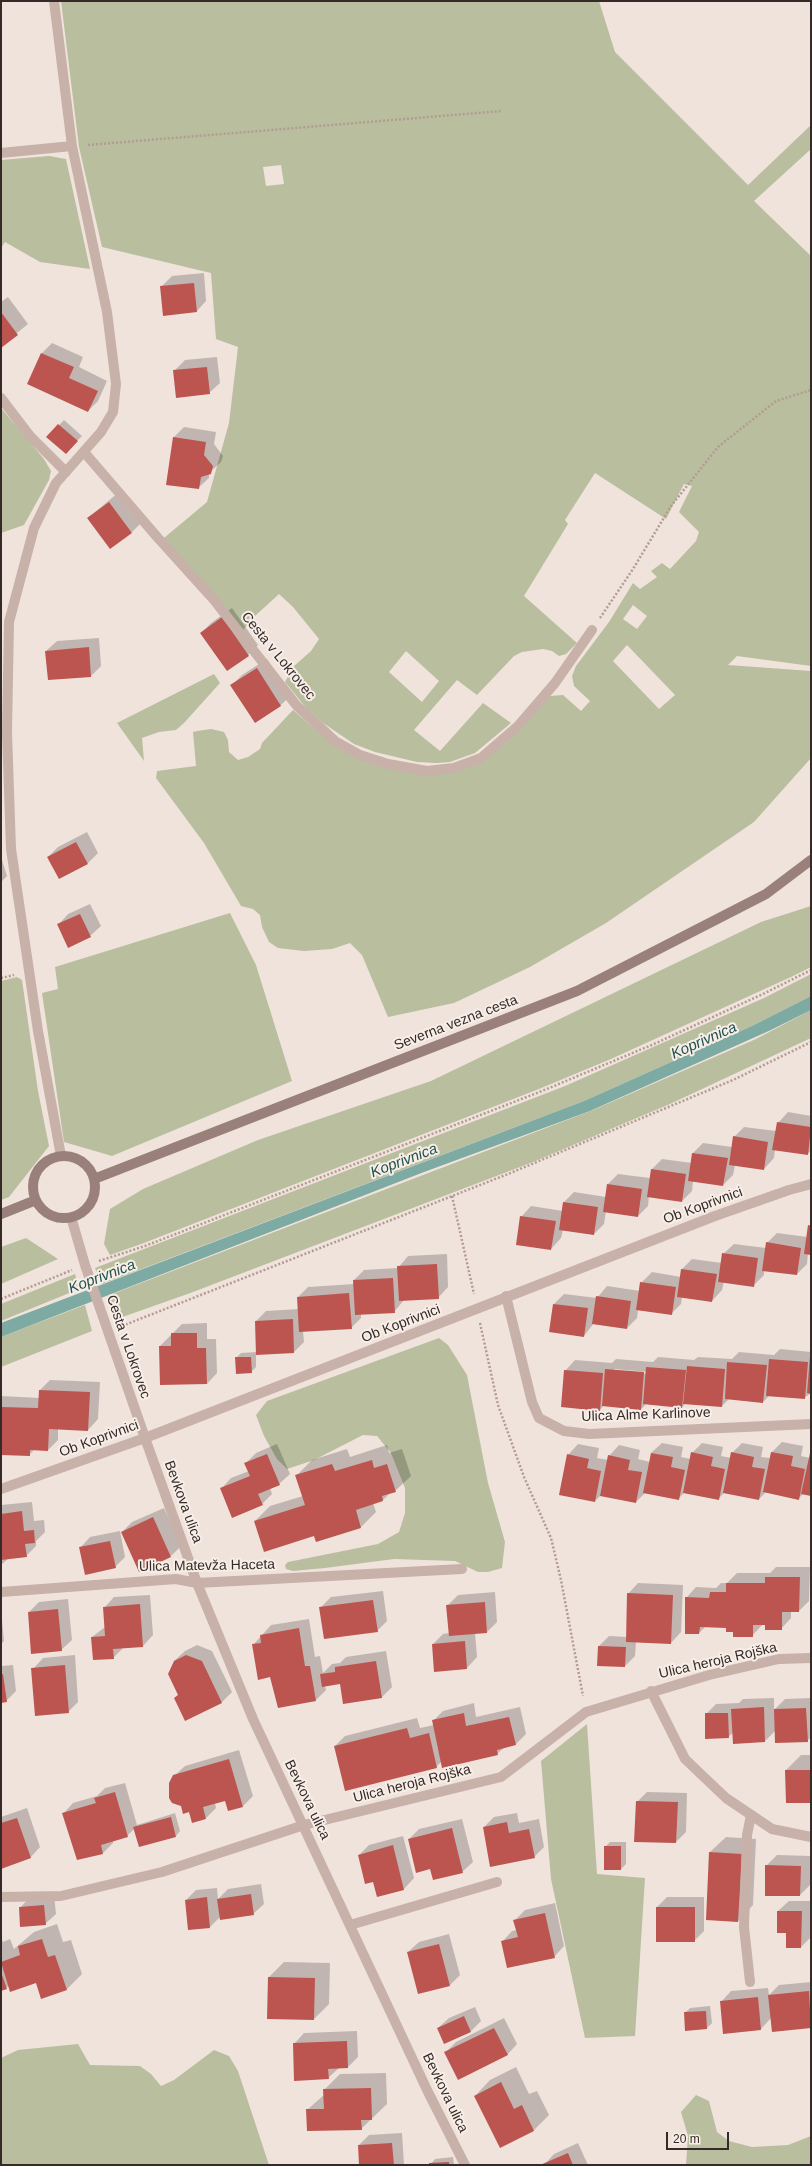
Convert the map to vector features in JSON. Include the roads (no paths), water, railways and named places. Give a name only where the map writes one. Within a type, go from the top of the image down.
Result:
[{"type":"street","points":[[54,1],[72,146],[108,312],[116,384],[113,412],[101,432],[56,483],[34,528],[9,622],[7,732],[11,849],[38,1031],[61,1156]]},
{"type":"street","points":[[1,154],[72,146]]},
{"type":"street","points":[[1,398],[30,436],[66,472]]},
{"type":"street","name":"Cesta v Lokrovec","points":[[84,452],[214,600],[297,706],[335,741],[360,755],[388,764],[426,771],[454,768],[481,758],[518,726],[545,696],[592,630]]},
{"type":"street","name":"Severna vezna cesta","points":[[94,1179],[578,991],[766,894],[811,860]]},
{"type":"street","points":[[61,1156],[75,1158],[84,1163],[90,1170],[94,1179],[95,1189],[93,1199],[88,1207],[71,1217],[60,1218],[51,1214],[42,1208],[36,1200],[34,1185],[38,1170],[45,1162],[61,1156]]},
{"type":"street","name":"Ob Koprivnici","points":[[1,1488],[145,1438],[477,1310],[506,1296],[715,1216],[811,1184]]},
{"type":"street","points":[[1,1214],[36,1200]]},
{"type":"street","name":"Cesta v Lokrovec","points":[[71,1217],[85,1265],[145,1438]]},
{"type":"street","name":"Ulica Alme Karlinove","points":[[506,1296],[534,1408],[539,1418],[564,1431],[589,1434],[811,1424]]},
{"type":"street","name":"Bevkova ulica","points":[[145,1438],[197,1583],[253,1719],[304,1824],[428,2092],[465,2165]]},
{"type":"street","name":"Ulica Matevža Haceta","points":[[1,1592],[176,1579],[197,1583],[462,1569]]},
{"type":"street","name":"Ulica heroja Rojška","points":[[1,1897],[61,1896],[162,1872],[304,1824],[501,1777],[586,1712],[651,1691],[778,1659],[811,1658]]},
{"type":"street","points":[[651,1691],[685,1759],[726,1798],[772,1829],[811,1837]]},
{"type":"street","points":[[750,1982],[744,1927],[747,1836],[751,1815]]},
{"type":"street","points":[[350,1925],[497,1882]]},
{"type":"water","points":[[811,996],[811,1010],[771,1030],[590,1111],[424,1172],[1,1337],[1,1323],[584,1101],[752,1026]]},
{"type":"water label","name":"Koprivnica","points":[[704,1041]]},
{"type":"water label","name":"Koprivnica","points":[[404,1161]]},
{"type":"water label","name":"Koprivnica","points":[[102,1277]]}]
